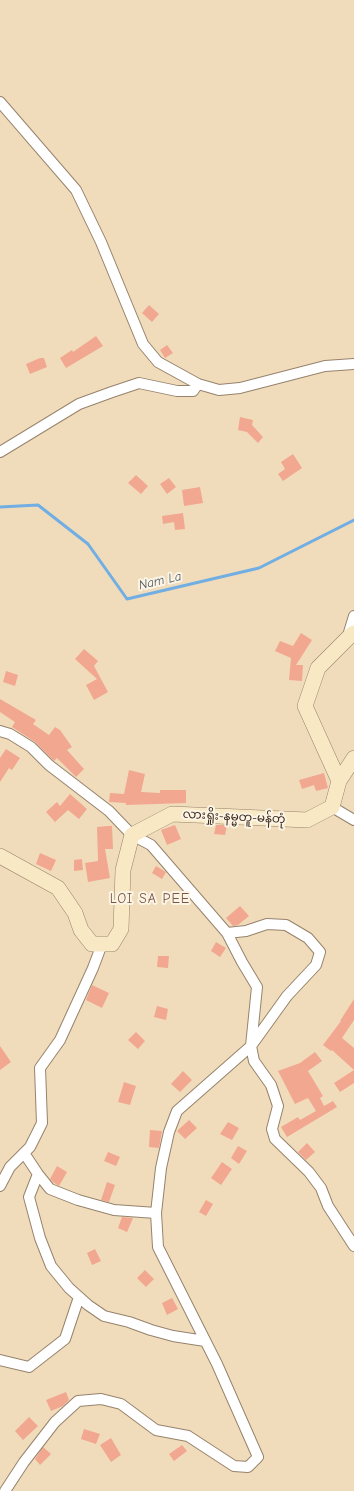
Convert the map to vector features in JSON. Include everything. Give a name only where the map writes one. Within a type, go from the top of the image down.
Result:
[{"type":"main road","points":[[339,781],[305,706],[318,668],[350,636]]},
{"type":"main road","points":[[332,807],[339,781],[354,758]]},
{"type":"main road","name":"လားရှိုး-နမ္မတူ-မန်တုံ","points":[[132,835],[172,814],[307,820],[332,807]]},
{"type":"main road","points":[[0,856],[58,888],[75,913],[81,930],[92,944],[112,944],[121,929],[123,870],[132,835]]},
{"type":"street","points":[[0,102],[76,190],[101,242],[143,344],[158,362],[198,384],[219,390],[240,388],[325,366],[354,364]]},
{"type":"street","points":[[0,452],[79,404],[112,392],[139,383],[176,391],[193,391],[198,384]]},
{"type":"street","points":[[350,636],[354,616]]},
{"type":"street","points":[[0,731],[10,734],[31,747],[50,765],[109,811],[132,835],[152,845],[227,933],[242,962],[257,986],[252,1046],[254,1061],[271,1085],[278,1106],[272,1129],[275,1139],[309,1172],[321,1188],[328,1206],[354,1246]]},
{"type":"street","points":[[332,807],[354,820]]},
{"type":"street","points":[[5,1491],[24,1462],[55,1422],[78,1401],[101,1399],[120,1404],[156,1430],[188,1436],[234,1466],[248,1467],[258,1457],[217,1364],[158,1247],[156,1213],[161,1168],[169,1132],[177,1111],[252,1046],[287,996],[316,965],[320,952],[308,938],[286,925],[267,924],[246,931],[227,933]]},
{"type":"street","points":[[0,1186],[10,1168],[30,1147],[42,1123],[40,1068],[60,1040],[93,968],[102,944]]},
{"type":"street","points":[[24,1153],[50,1189],[78,1200],[114,1210],[156,1213]]},
{"type":"street","points":[[38,1174],[29,1197],[40,1238],[50,1266],[79,1297],[104,1316],[173,1336],[205,1341]]},
{"type":"street","points":[[0,1360],[29,1367],[64,1339],[79,1297]]},
{"type":"building","points":[[149,305],[159,314],[152,322],[142,313]]},
{"type":"building","points":[[96,336],[103,346],[66,368],[60,358],[72,350],[73,352]]},
{"type":"building","points":[[167,345],[173,353],[165,358],[160,350]]},
{"type":"building","points":[[40,358],[44,358],[47,367],[30,374],[26,364]]},
{"type":"building","points":[[240,417],[253,420],[252,425],[263,437],[258,443],[247,432],[238,430]]},
{"type":"building","points":[[293,454],[302,468],[283,481],[278,474],[285,469],[281,462]]},
{"type":"building","points":[[136,475],[148,486],[141,494],[128,483]]},
{"type":"building","points":[[169,478],[176,487],[167,494],[160,484]]},
{"type":"building","points":[[200,487],[203,503],[184,506],[182,490]]},
{"type":"building","points":[[183,513],[185,529],[175,530],[174,522],[163,524],[162,516]]},
{"type":"building","points":[[301,633],[312,640],[296,665],[303,665],[302,681],[289,680],[291,658],[275,651],[280,641],[293,646]]},
{"type":"building","points":[[84,649],[98,661],[94,666],[108,692],[94,700],[86,685],[97,679],[75,659]]},
{"type":"building","points":[[6,671],[18,675],[15,686],[3,682]]},
{"type":"building","points":[[0,699],[36,720],[33,724],[49,735],[55,727],[60,730],[72,747],[67,750],[84,769],[76,777],[57,758],[54,761],[35,742],[12,727],[15,722],[0,712]]},
{"type":"building","points":[[6,749],[20,758],[12,770],[9,768],[0,782],[0,758]]},
{"type":"building","points":[[129,770],[145,774],[141,792],[160,793],[160,790],[186,790],[186,803],[126,805],[126,803],[109,802],[110,793],[124,794]]},
{"type":"building","points":[[324,773],[328,788],[316,791],[314,785],[302,789],[299,780]]},
{"type":"building","points":[[70,794],[87,809],[79,819],[68,810],[55,822],[46,812],[57,802],[60,806]]},
{"type":"building","points":[[175,825],[181,839],[167,845],[161,830]]},
{"type":"building","points":[[216,825],[227,825],[225,835],[214,834]]},
{"type":"building","points":[[112,826],[113,849],[105,849],[110,878],[88,882],[85,863],[98,861],[97,827]]},
{"type":"building","points":[[40,853],[56,860],[51,871],[36,864]]},
{"type":"building","points":[[82,859],[83,870],[74,871],[74,860]]},
{"type":"building","points":[[156,866],[166,872],[162,879],[152,873]]},
{"type":"building","points":[[240,906],[249,916],[238,925],[233,926],[226,918]]},
{"type":"building","points":[[216,942],[226,948],[220,957],[211,951]]},
{"type":"building","points":[[158,956],[169,956],[168,968],[157,967]]},
{"type":"building","points":[[92,985],[109,993],[102,1008],[86,1000]]},
{"type":"building","points":[[354,999],[354,1020],[342,1038],[354,1048],[354,1070],[332,1050],[331,1051],[323,1045],[341,1021]]},
{"type":"building","points":[[157,1006],[168,1009],[166,1020],[154,1017]]},
{"type":"building","points":[[136,1032],[145,1041],[138,1049],[128,1040]]},
{"type":"building","points":[[0,1046],[11,1062],[0,1070]]},
{"type":"building","points":[[315,1052],[322,1061],[308,1071],[323,1096],[320,1098],[324,1106],[333,1101],[337,1107],[287,1137],[281,1127],[298,1117],[300,1120],[316,1111],[308,1098],[295,1104],[278,1071],[300,1063]]},
{"type":"building","points":[[354,1070],[354,1083],[340,1092],[334,1083]]},
{"type":"building","points":[[183,1071],[192,1080],[180,1092],[171,1084]]},
{"type":"building","points":[[124,1082],[136,1086],[130,1105],[118,1102]]},
{"type":"building","points":[[189,1120],[197,1128],[185,1139],[177,1131]]},
{"type":"building","points":[[228,1122],[239,1128],[232,1140],[220,1134]]},
{"type":"building","points":[[150,1130],[162,1131],[159,1148],[149,1147]]},
{"type":"building","points":[[307,1143],[315,1152],[306,1160],[298,1152]]},
{"type":"building","points":[[238,1146],[247,1151],[239,1164],[231,1158]]},
{"type":"building","points":[[108,1152],[120,1157],[116,1166],[104,1161]]},
{"type":"building","points":[[222,1162],[232,1169],[221,1185],[211,1178]]},
{"type":"building","points":[[57,1166],[67,1172],[59,1186],[50,1179]]},
{"type":"building","points":[[107,1182],[115,1185],[109,1202],[101,1200]]},
{"type":"building","points":[[206,1200],[213,1204],[206,1216],[199,1212]]},
{"type":"building","points":[[122,1217],[133,1218],[127,1232],[118,1228]]},
{"type":"building","points":[[95,1249],[101,1261],[92,1265],[87,1253]]},
{"type":"building","points":[[145,1270],[154,1279],[146,1287],[137,1278]]},
{"type":"building","points":[[172,1298],[178,1309],[167,1315],[162,1303]]},
{"type":"building","points":[[66,1392],[69,1400],[63,1406],[51,1411],[46,1400]]},
{"type":"building","points":[[29,1417],[38,1426],[23,1440],[15,1431]]},
{"type":"building","points":[[84,1429],[100,1434],[96,1444],[81,1439]]},
{"type":"building","points":[[111,1438],[121,1455],[111,1462],[100,1445]]},
{"type":"building","points":[[182,1445],[187,1451],[174,1461],[169,1454]]},
{"type":"building","points":[[43,1447],[51,1454],[40,1465],[35,1459]]},
{"type":"waterway","name":"Nam La","points":[[0,507],[38,505],[88,544],[127,599],[259,568],[354,520]]},
{"type":"district","name":"LOI SA PEE","points":[[150,899]]}]
